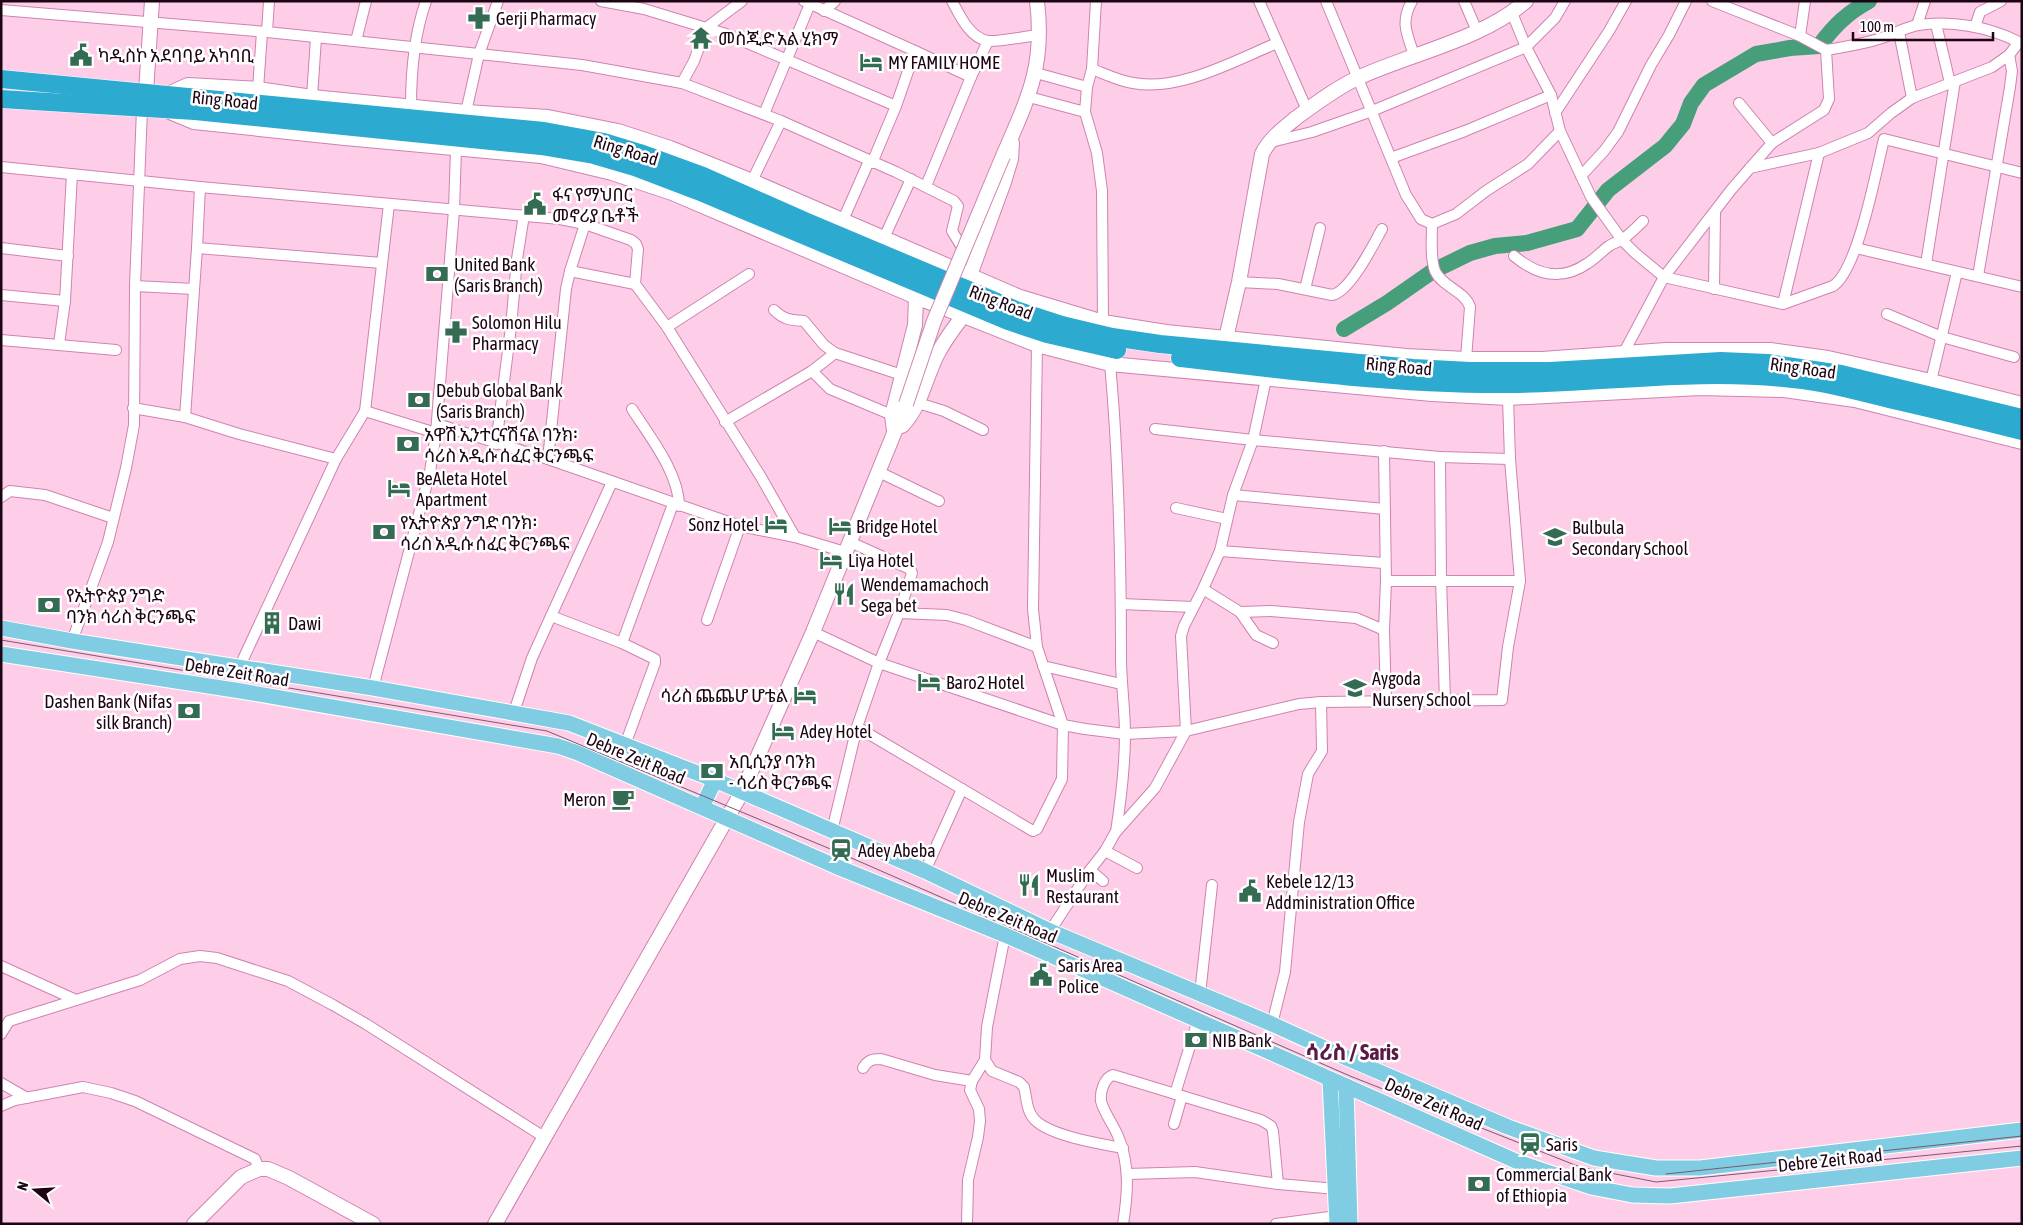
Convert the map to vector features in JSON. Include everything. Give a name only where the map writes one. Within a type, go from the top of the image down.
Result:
[{"type":"highway","name":"Ring Road","points":[[1,79],[146,92],[167,102],[214,113],[541,146],[594,155],[698,191],[1008,321],[1047,334],[1116,350],[1225,363],[1452,383],[1535,384],[1729,375],[1794,379],[1860,392],[2022,431]]},
{"type":"highway","name":"Ring Road","points":[[1,99],[142,109],[167,102],[544,131],[604,142],[703,176],[1016,310],[1062,325],[1112,337],[1189,347],[1413,368],[1470,371],[1550,371],[1721,361],[1767,363],[1841,374],[2022,418]]},
{"type":"main road","name":"Debre Zeit Road","points":[[1,628],[239,668],[373,688],[569,723],[715,780],[925,871],[1050,931],[1272,1024],[1508,1127],[1568,1149],[1622,1164],[1656,1168],[1700,1168],[2022,1130]]},
{"type":"main road","name":"Debre Zeit Road","points":[[1,654],[241,691],[549,744],[578,753],[835,866],[1006,935],[1330,1080],[1550,1174],[1591,1187],[1632,1195],[1670,1196],[2022,1158]]},
{"type":"main road","points":[[702,807],[715,780]]},
{"type":"main road","points":[[1330,1080],[1341,1221]]},
{"type":"main road","points":[[1341,1221],[1346,1086]]},
{"type":"street","points":[[26,12],[27,1]]},
{"type":"street","points":[[146,92],[152,1]]},
{"type":"street","points":[[258,89],[269,1]]},
{"type":"street","points":[[356,41],[366,1]]},
{"type":"street","points":[[411,106],[411,73],[414,48],[426,1]]},
{"type":"street","points":[[466,112],[479,54],[498,1]]},
{"type":"street","points":[[601,1],[644,9],[726,34],[896,106]]},
{"type":"street","points":[[644,9],[652,1]]},
{"type":"street","points":[[682,83],[694,61],[706,28],[742,1]]},
{"type":"street","points":[[824,11],[835,1]]},
{"type":"street","points":[[952,1],[970,30],[988,41],[1039,35]]},
{"type":"street","points":[[912,403],[934,321],[1029,97],[1036,73],[1039,35],[1037,1]]},
{"type":"street","points":[[1096,1],[1092,70],[1087,87],[1085,112],[1097,153],[1102,191],[1103,322]]},
{"type":"street","points":[[1260,1],[1306,110]]},
{"type":"street","points":[[1326,1],[1414,210],[1421,218],[1432,224]]},
{"type":"street","points":[[1412,1],[1405,13],[1404,23],[1414,55]]},
{"type":"street","points":[[1464,1],[1477,31]]},
{"type":"street","points":[[1226,338],[1240,282],[1262,154],[1270,142],[1306,110],[1358,78],[1477,31],[1512,13],[1526,1]]},
{"type":"street","points":[[1270,142],[1312,132],[1372,111],[1526,47],[1554,18],[1565,1]]},
{"type":"street","points":[[1555,113],[1626,1]]},
{"type":"street","points":[[1581,176],[1604,151],[1618,132],[1651,64],[1669,35],[1686,1]]},
{"type":"street","points":[[1712,1],[1800,36],[1820,46],[1863,43],[1917,25],[1936,24],[1975,27],[2005,35],[2020,42],[2009,55],[1992,67],[1912,98],[1868,133],[1819,152],[1750,168]]},
{"type":"street","points":[[1800,36],[1805,1]]},
{"type":"street","points":[[1917,25],[1925,1]]},
{"type":"street","points":[[1975,27],[1980,12],[2001,1]]},
{"type":"street","points":[[764,114],[788,60],[807,3],[971,77]]},
{"type":"street","points":[[1,10],[264,32],[582,65],[682,83],[781,121],[911,179],[954,201],[958,206],[952,231],[963,249]]},
{"type":"street","points":[[1512,13],[1526,47],[1551,95],[1560,131],[1591,197],[1622,240],[1664,277],[1783,304],[1840,282],[1856,248],[1884,140]]},
{"type":"street","points":[[1926,264],[1945,155],[1953,82],[1936,24]]},
{"type":"street","points":[[1899,32],[1912,98]]},
{"type":"street","points":[[312,96],[316,38]]},
{"type":"street","points":[[926,186],[988,41]]},
{"type":"street","points":[[1092,70],[1133,83],[1152,85],[1182,80],[1206,73],[1277,43]]},
{"type":"street","points":[[1623,354],[1629,339],[1664,277],[1731,190],[1772,143],[1824,110],[1828,105],[1829,99],[1820,46]]},
{"type":"street","points":[[843,220],[896,106],[916,51]]},
{"type":"street","points":[[1978,276],[2010,87],[2012,71],[2009,55]]},
{"type":"street","points":[[1036,73],[1087,87]]},
{"type":"street","name":"Ring Road","points":[[2022,404],[1931,380],[1828,358],[1770,350],[1666,350],[1542,359],[1466,359],[1406,356],[1166,332],[1103,322],[1039,304],[752,181],[670,148],[618,131],[548,117],[466,112],[258,89],[188,85],[167,102],[194,122],[553,158],[644,183],[963,316],[1037,344],[1110,364],[1432,394],[1508,398],[1700,388],[1784,390],[1855,400],[2022,442]]},
{"type":"street","points":[[1391,158],[1465,131],[1551,95]]},
{"type":"street","points":[[1029,97],[1085,112]]},
{"type":"street","points":[[1739,103],[1772,143]]},
{"type":"street","points":[[72,641],[108,542],[126,468],[134,425],[135,286],[142,109]]},
{"type":"street","points":[[752,181],[781,121]]},
{"type":"street","points":[[1432,224],[1456,214],[1486,191],[1528,164],[1560,131]]},
{"type":"street","points":[[1868,133],[1884,140],[2022,173]]},
{"type":"street","points":[[970,276],[1008,170],[1011,159],[1012,135]]},
{"type":"street","points":[[373,688],[430,472],[437,428],[454,210],[456,149]]},
{"type":"street","points":[[1783,304],[1819,152]]},
{"type":"street","points":[[1,167],[560,219],[585,224],[631,240],[638,249],[635,284],[667,327],[762,477],[795,537]]},
{"type":"street","points":[[59,344],[65,301],[72,174]]},
{"type":"street","points":[[884,238],[911,179]]},
{"type":"street","points":[[185,417],[200,187]]},
{"type":"street","points":[[239,668],[336,459],[365,412],[388,204]]},
{"type":"street","points":[[1714,289],[1715,212]]},
{"type":"street","points":[[496,444],[524,215]]},
{"type":"street","points":[[1514,256],[1539,272],[1552,274],[1567,273],[1587,264],[1611,244],[1622,240],[1643,220]]},
{"type":"street","points":[[548,459],[566,289],[585,224]]},
{"type":"street","points":[[1432,224],[1434,266],[1443,282],[1468,302],[1470,307],[1466,359]]},
{"type":"street","points":[[1305,289],[1320,228]]},
{"type":"street","points":[[1240,282],[1278,284],[1332,295],[1338,294],[1344,289],[1355,273],[1382,229]]},
{"type":"street","points":[[1,248],[68,256]]},
{"type":"street","points":[[197,248],[382,263]]},
{"type":"street","points":[[1856,248],[2022,287]]},
{"type":"street","points":[[570,271],[635,284]]},
{"type":"street","points":[[1931,380],[1957,272]]},
{"type":"street","points":[[667,327],[750,274]]},
{"type":"street","points":[[135,286],[194,290]]},
{"type":"street","points":[[1,294],[65,301]]},
{"type":"street","points":[[895,434],[892,415],[915,325],[916,297]]},
{"type":"street","points":[[774,310],[780,317],[791,321],[804,321],[824,345],[835,353],[902,374]]},
{"type":"street","points":[[1887,314],[1942,337],[2014,357]]},
{"type":"street","points":[[495,1224],[742,792],[813,632],[895,434],[945,339],[963,316]]},
{"type":"street","points":[[1,340],[116,350]]},
{"type":"street","points":[[857,727],[1035,831],[1057,792],[1062,779],[1063,725],[1037,647],[1033,609],[1037,344]]},
{"type":"street","points":[[726,422],[812,371],[835,353]]},
{"type":"street","points":[[1110,364],[1115,423],[1121,604],[1121,684],[1125,734],[1121,799],[1115,833]]},
{"type":"street","points":[[812,371],[830,389],[892,415]]},
{"type":"street","points":[[1050,931],[1090,870],[1105,852],[1115,833],[1155,788],[1186,731],[1181,636],[1220,551],[1233,495],[1253,440],[1266,379]]},
{"type":"street","points":[[813,632],[879,663],[1063,725],[1125,734],[1186,731],[1299,704],[1321,702],[1502,700],[1508,647],[1520,581],[1510,458],[1508,398]]},
{"type":"street","points":[[912,403],[944,411],[983,430]]},
{"type":"street","points":[[133,408],[185,417],[239,434],[336,459]]},
{"type":"street","points":[[622,643],[676,505],[679,492],[658,449],[632,409]]},
{"type":"street","points":[[365,412],[437,428],[548,459],[740,526],[847,547],[910,569],[912,573],[899,613],[857,727],[832,832]]},
{"type":"street","points":[[1155,429],[1440,457],[1510,458]]},
{"type":"street","points":[[1384,451],[1386,700]]},
{"type":"street","points":[[1440,457],[1441,580],[1445,700]]},
{"type":"street","points":[[880,472],[939,501]]},
{"type":"street","points":[[514,712],[532,658],[612,482]]},
{"type":"street","points":[[1,497],[10,491],[45,495],[113,518]]},
{"type":"street","points":[[1233,495],[1384,509]]},
{"type":"street","points":[[1176,508],[1228,519]]},
{"type":"street","points":[[707,620],[740,526]]},
{"type":"street","points":[[1220,551],[1384,563]]},
{"type":"street","points":[[1386,581],[1520,581]]},
{"type":"street","points":[[1203,589],[1240,612],[1256,635],[1274,643]]},
{"type":"street","points":[[1121,604],[1193,607]]},
{"type":"street","points":[[1240,612],[1271,611],[1356,618],[1384,630]]},
{"type":"street","points":[[899,613],[947,615],[966,620],[1037,647]]},
{"type":"street","points":[[550,616],[622,643],[655,659],[624,745]]},
{"type":"street","points":[[1043,666],[1121,684]]},
{"type":"street","points":[[1272,1024],[1285,972],[1299,822],[1308,774],[1322,751],[1321,702]]},
{"type":"street","points":[[925,871],[962,789]]},
{"type":"street","points":[[1105,852],[1137,868]]},
{"type":"street","points":[[1090,870],[1103,881]]},
{"type":"street","points":[[1200,994],[1212,885]]},
{"type":"street","points":[[967,1224],[968,1180],[980,1121],[979,1109],[970,1090],[972,1081],[985,1060],[989,1012],[1006,935]]},
{"type":"street","points":[[1,1034],[9,1021],[140,980],[180,959],[200,956],[217,958],[288,981],[333,1005],[544,1136]]},
{"type":"street","points":[[1,966],[76,1000]]},
{"type":"street","points":[[1174,1124],[1179,1095],[1198,1020]]},
{"type":"street","points":[[863,1068],[867,1062],[873,1059],[881,1059],[935,1075],[972,1081]]},
{"type":"street","points":[[985,1060],[992,1071],[1018,1082],[1024,1087],[1028,1107],[1034,1119],[1046,1127],[1073,1137],[1123,1148]]},
{"type":"street","points":[[1123,1224],[1128,1174],[1123,1148],[1101,1102],[1104,1083],[1108,1077],[1113,1075],[1261,1120],[1271,1126],[1278,1184]]},
{"type":"street","points":[[1,1082],[27,1098]]},
{"type":"street","points":[[1,1106],[14,1100],[82,1087],[111,1093],[135,1101],[255,1159],[258,1169]]},
{"type":"street","points":[[194,1224],[241,1178],[258,1169],[268,1169],[283,1175],[365,1222]]},
{"type":"street","points":[[1128,1174],[1195,1172],[1278,1184],[1337,1189]]},
{"type":"street","points":[[1276,1224],[1341,1221]]},
{"type":"waterway","points":[[1344,329],[1387,303],[1433,271],[1470,253],[1495,246],[1527,243],[1577,229],[1608,190],[1665,146],[1683,124],[1691,103],[1704,85],[1756,54],[1790,48],[1819,46],[1841,21],[1869,1]]},
{"type":"tram line","points":[[1,640],[547,731],[840,853],[1350,1076],[1580,1167],[1656,1182],[2022,1146]]},
{"type":"tram line","points":[[1666,1174],[2022,1136]]},
{"type":"place","name":"Gerji Pharmacy","points":[[479,18]]},
{"type":"place","name":"መስጂድ አል ሂክማ","points":[[701,38]]},
{"type":"place","name":"ካዲስኮ አደባባይ አካባቢ","points":[[81,55]]},
{"type":"place","name":"MY FAMILY HOME","points":[[871,62]]},
{"type":"place","name":"ፋና የማህበር መኖሪያ ቤቶች","points":[[535,204]]},
{"type":"place","name":"United Bank (Saris Branch)","points":[[437,274]]},
{"type":"place","name":"Solomon Hilu Pharmacy","points":[[456,332]]},
{"type":"place","name":"Debub Global Bank (Saris Branch)","points":[[419,400]]},
{"type":"place","name":"አዋሽ ኢንተርናሽናል ባንክ፡ ሳሪስ አዲሱ ሰፈር ቅርንጫፍ","points":[[408,444]]},
{"type":"place","name":"BeAleta Hotel Apartment","points":[[399,488]]},
{"type":"place","name":"Sonz Hotel","points":[[776,524]]},
{"type":"place","name":"Bridge Hotel","points":[[840,526]]},
{"type":"place","name":"የኢትዮጵያ ንግድ ባንክ፡ ሳሪስ አዲሱ ሰፈር ቅርንጫፍ","points":[[384,532]]},
{"type":"place","name":"Bulbula Secondary School","points":[[1555,537]]},
{"type":"place","name":"Liya Hotel","points":[[831,560]]},
{"type":"place","name":"Wendemamachoch Sega bet","points":[[844,594]]},
{"type":"place","name":"የኢትዮጵያ ንግድ ባንክ ሳሪስ ቅርንጫፍ","points":[[49,605]]},
{"type":"place","name":"Dawi","points":[[272,623]]},
{"type":"place","name":"Baro2 Hotel","points":[[929,682]]},
{"type":"place","name":"Aygoda Nursery School","points":[[1355,688]]},
{"type":"place","name":"ሳሪስ ጨጨሆ ሆቴል","points":[[805,695]]},
{"type":"place","name":"Dashen Bank (Nifas silk Branch)","points":[[189,711]]},
{"type":"place","name":"Adey Hotel","points":[[783,731]]},
{"type":"place","name":"አቢሲንያ ባንክ - ሳሪስ ቅርንጫፍ","points":[[712,771]]},
{"type":"place","name":"Meron","points":[[623,799]]},
{"type":"place","name":"Adey Abeba","points":[[841,850]]},
{"type":"place","name":"Muslim Restaurant","points":[[1029,885]]},
{"type":"place","name":"Kebele 12/13 Addministration Office","points":[[1250,891]]},
{"type":"place","name":"Saris Area Police","points":[[1041,975]]},
{"type":"place","name":"NIB Bank","points":[[1196,1040]]},
{"type":"place","name":"Saris","points":[[1530,1144]]},
{"type":"place","name":"Commercial Bank of Ethiopia","points":[[1479,1184]]},
{"type":"district","name":"ሳሪስ / Saris","points":[[1352,1052]]}]
